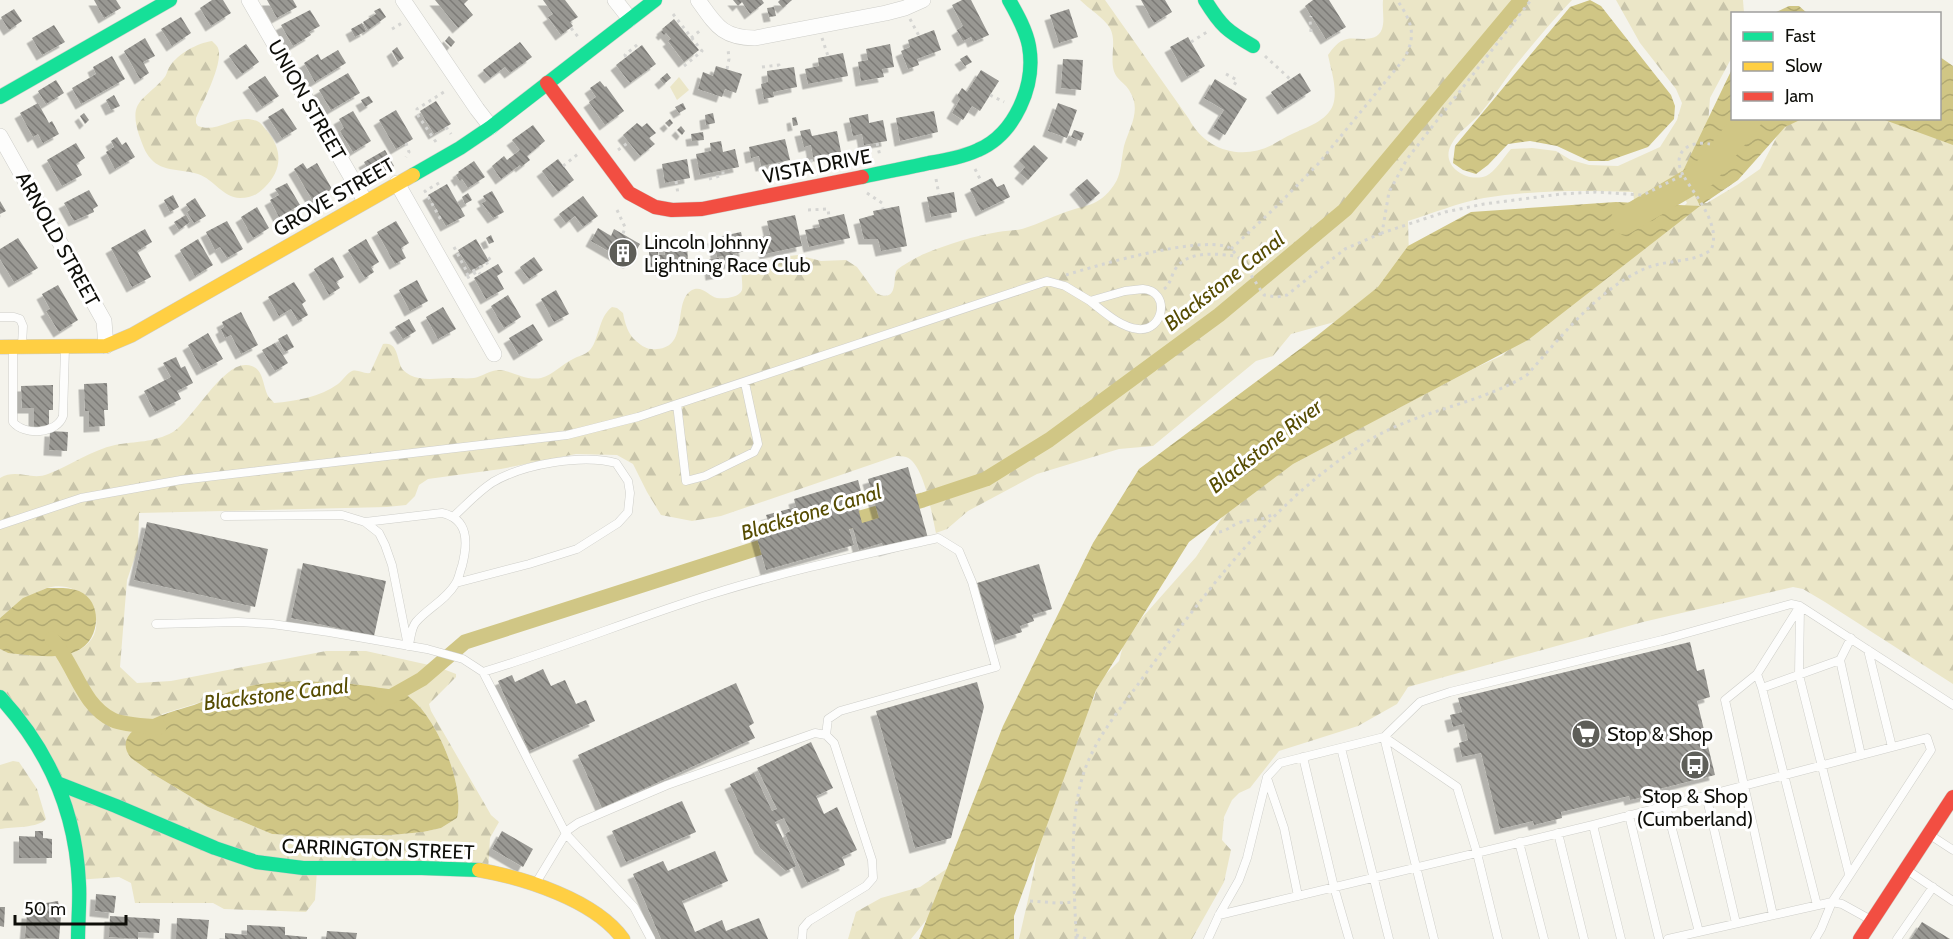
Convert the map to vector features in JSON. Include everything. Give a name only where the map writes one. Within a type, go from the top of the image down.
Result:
[{"type":"street","points":[[0,97],[170,0]]},
{"type":"street","name":"UNION STREET","points":[[249,0],[365,201]]},
{"type":"street","points":[[403,0],[491,127]]},
{"type":"street","points":[[615,0],[630,19]]},
{"type":"street","name":"GROVE STREET","points":[[12,347],[106,346],[132,335],[446,156],[491,127],[655,0]]},
{"type":"street","points":[[698,0],[723,32],[741,38],[757,38],[886,13],[923,0]]},
{"type":"street","name":"VISTA DRIVE","points":[[547,84],[629,193],[641,203],[669,210],[702,209],[959,158],[987,146],[1008,124],[1024,96],[1029,81],[1031,66],[1029,47],[1024,30],[1009,0]]},
{"type":"street","points":[[1205,0],[1216,18],[1228,31],[1253,46]]},
{"type":"street","name":"ARNOLD STREET","points":[[0,136],[104,321],[106,346]]},
{"type":"street","points":[[397,183],[494,354]]},
{"type":"street","points":[[0,697],[24,723],[50,764],[66,803],[77,858],[78,939]]},
{"type":"street","name":"CARRINGTON STREET","points":[[57,783],[226,852],[280,867],[466,869],[513,877],[535,884],[584,907],[606,920],[623,939]]},
{"type":"street","points":[[1860,939],[1953,798]]},
{"type":"lane","points":[[0,525],[81,498],[159,484],[567,435],[677,405],[1047,281],[1065,286],[1120,322],[1141,329],[1154,325],[1160,316],[1161,305],[1156,293],[1149,289],[1138,289],[1090,301]]},
{"type":"lane","points":[[0,317],[14,317],[20,320],[23,326],[12,347],[13,422],[22,429],[43,431],[61,423],[65,346]]},
{"type":"lane","points":[[677,405],[686,481],[705,476],[754,452],[758,444],[745,382]]},
{"type":"lane","points":[[454,516],[493,482],[534,466],[589,458],[616,463],[628,481],[630,493],[628,512],[618,523],[577,549],[456,583]]},
{"type":"lane","points":[[365,522],[442,513],[454,516],[463,528],[466,552],[456,583],[414,624],[408,646]]},
{"type":"lane","points":[[225,516],[342,515],[365,522],[378,533],[385,544],[392,565],[408,646]]},
{"type":"lane","points":[[483,672],[711,595],[782,574],[938,538],[959,551],[972,582],[996,667],[840,711],[828,719],[826,735]]},
{"type":"lane","points":[[1208,939],[1239,880],[1247,858],[1267,777],[1280,763],[1384,737],[1420,702],[1450,692],[1662,640],[1791,604],[1800,606],[1953,705]]},
{"type":"lane","points":[[1773,915],[1725,700],[1757,674],[1800,606]]},
{"type":"lane","points":[[1800,606],[1799,675],[1849,874]]},
{"type":"lane","points":[[156,624],[238,622],[272,624],[408,646],[463,659],[483,672],[566,834],[634,907],[651,939]]},
{"type":"lane","points":[[1851,638],[1840,660],[1861,755]]},
{"type":"lane","points":[[1868,650],[1892,747]]},
{"type":"lane","points":[[1762,688],[1840,660]]},
{"type":"lane","points":[[1757,674],[1817,905]]},
{"type":"lane","points":[[535,884],[566,834],[578,823],[667,785],[815,733],[826,735],[834,743],[874,870],[873,878],[866,886],[809,921],[803,928],[802,939]]},
{"type":"lane","points":[[1384,737],[1457,787],[1477,853],[1498,939]]},
{"type":"lane","points":[[1384,737],[1434,939]]},
{"type":"lane","points":[[1219,915],[1593,825],[1927,738],[1931,750],[1849,874],[1832,902],[1815,939]]},
{"type":"lane","points":[[1341,748],[1389,939]]},
{"type":"lane","points":[[1303,757],[1334,887],[1349,939]]},
{"type":"lane","points":[[1267,777],[1284,828],[1298,896]]},
{"type":"lane","points":[[1706,795],[1737,923]]},
{"type":"lane","points":[[1666,806],[1698,932]]},
{"type":"lane","points":[[1629,815],[1659,939]]},
{"type":"lane","points":[[1593,825],[1621,939]]},
{"type":"lane","points":[[1558,833],[1584,939]]},
{"type":"lane","points":[[1929,834],[1953,850]]},
{"type":"lane","points":[[1519,842],[1544,939]]},
{"type":"lane","points":[[1905,869],[1953,901]]},
{"type":"lane","points":[[1897,939],[1933,888]]},
{"type":"lane","points":[[1669,939],[1832,902],[1842,904],[1871,921]]},
{"type":"path","points":[[1231,249],[1318,164],[1404,59],[1410,48],[1412,32],[1410,22],[1397,0]]},
{"type":"path","points":[[1382,232],[1389,192],[1407,159],[1531,0]]},
{"type":"path","points":[[673,14],[702,51],[684,66]]},
{"type":"path","points":[[1311,16],[1311,32]]},
{"type":"path","points":[[626,57],[625,55],[638,44]]},
{"type":"path","points":[[1253,46],[1290,79]]},
{"type":"path","points":[[727,69],[728,49]]},
{"type":"path","points":[[762,68],[779,65],[780,69]]},
{"type":"path","points":[[1226,74],[1237,81],[1232,89]]},
{"type":"path","points":[[446,156],[417,114],[417,110],[459,82]]},
{"type":"path","points":[[399,163],[409,154],[406,143]]},
{"type":"path","points":[[1087,939],[1076,937],[1075,902],[1075,812],[1084,772],[1102,735],[1194,608],[1236,556],[1277,512],[1325,471],[1369,440],[1410,419],[1487,393],[1527,375],[1581,314],[1625,279],[1654,265],[1696,258],[1711,250],[1714,237],[1711,223],[1680,169],[1680,155],[1684,148],[1693,143],[1710,144]]},
{"type":"path","points":[[810,161],[821,159],[820,156]]},
{"type":"path","points":[[709,179],[723,175],[723,171]]},
{"type":"path","points":[[1047,281],[1096,266],[1186,246],[1213,245],[1231,249],[1264,295],[1277,297],[1287,295],[1345,249],[1382,232],[1445,212],[1484,204],[1561,194],[1596,192],[1643,195],[1683,175]]},
{"type":"path","points":[[439,183],[424,190],[441,220]]},
{"type":"path","points":[[861,189],[882,203],[883,209]]},
{"type":"path","points":[[808,210],[828,209],[829,217]]},
{"type":"path","points":[[617,210],[625,226],[623,234]]},
{"type":"path","points":[[453,247],[468,274]]},
{"type":"path","points":[[1156,293],[1167,287],[1174,271],[1190,258],[1211,255],[1238,256]]},
{"type":"path","points":[[460,279],[491,261],[487,258]]},
{"type":"path","points":[[1219,532],[1241,522],[1262,521],[1277,512]]},
{"type":"path","points":[[1030,901],[1075,902]]},
{"type":"green space","points":[[1080,0],[1105,0],[1196,130],[1214,145],[1236,152],[1260,150],[1272,145],[1316,123],[1330,111],[1335,93],[1328,55],[1336,45],[1344,40],[1366,39],[1379,34],[1383,22],[1383,0],[1572,0],[1519,61],[1479,115],[1460,132],[1451,145],[1449,160],[1452,166],[1457,171],[1471,177],[1479,178],[1489,174],[1511,149],[1532,148],[1556,151],[1571,160],[1589,165],[1618,166],[1660,147],[1677,120],[1682,103],[1676,89],[1640,43],[1616,0],[1743,0],[1744,12],[1731,12],[1731,59],[1710,98],[1702,203],[1707,203],[1760,169],[1785,120],[1912,120],[1953,143],[1953,684],[1825,602],[1803,589],[1793,587],[1643,622],[1408,687],[1397,704],[1358,726],[1279,751],[1250,788],[1239,793],[1232,800],[1224,817],[1222,840],[1231,850],[1224,882],[1192,939],[1019,939],[1044,812],[1083,711],[1094,699],[1104,676],[1119,661],[1123,646],[1141,619],[1196,557],[1224,515],[1257,482],[1501,356],[1669,221],[1687,203],[1677,184],[1635,208],[1633,192],[1521,193],[1474,200],[1408,221],[1407,273],[1338,321],[1291,334],[1273,356],[1256,361],[1153,446],[1119,449],[1037,474],[968,511],[947,529],[936,533],[926,490],[918,469],[906,457],[898,456],[721,516],[692,521],[661,515],[633,464],[617,455],[576,454],[501,469],[428,479],[419,485],[415,496],[406,505],[139,513],[138,548],[127,580],[120,667],[137,683],[171,681],[326,651],[366,651],[438,667],[456,674],[456,677],[429,704],[431,711],[491,815],[499,822],[490,838],[488,871],[317,870],[315,900],[306,912],[224,909],[213,903],[135,903],[131,883],[119,877],[76,880],[59,790],[0,702],[0,649],[8,653],[53,655],[71,653],[89,643],[95,632],[96,620],[93,608],[85,598],[75,590],[62,587],[42,590],[0,618],[0,478],[12,474],[42,476],[106,447],[166,436],[181,425],[227,373],[246,365],[252,366],[262,376],[268,396],[274,403],[299,400],[324,392],[338,384],[352,371],[370,373],[383,344],[392,345],[395,348],[403,370],[417,378],[471,378],[498,370],[531,378],[541,378],[589,351],[607,311],[612,307],[623,313],[633,338],[641,345],[657,349],[667,346],[674,340],[683,304],[686,296],[692,290],[699,289],[717,298],[735,296],[742,290],[741,267],[746,263],[761,270],[789,256],[798,255],[821,261],[846,260],[857,267],[876,293],[889,295],[894,288],[897,270],[922,255],[970,238],[1035,225],[1097,202],[1114,185],[1119,176],[1124,146],[1134,118],[1135,104],[1129,90],[1114,71],[1112,34],[1110,28]],"holes":[[[299,681],[350,684],[399,691],[412,699],[424,712],[435,728],[452,767],[457,786],[457,818],[441,828],[391,835],[272,834],[208,807],[158,777],[162,714],[260,684]]]},
{"type":"green space","points":[[212,41],[217,46],[219,60],[196,123],[206,128],[243,119],[259,122],[273,139],[278,154],[274,175],[261,190],[251,197],[240,198],[228,195],[198,174],[167,168],[156,163],[145,151],[136,123],[135,115],[140,102],[164,78],[173,62],[188,50]]},
{"type":"green space","points":[[679,77],[689,90],[677,100],[670,87]]},
{"type":"green space","points":[[13,761],[19,762],[37,789],[46,819],[32,826],[0,829],[0,765]]},
{"type":"green space","points":[[970,853],[965,872],[911,939],[848,939],[856,912],[881,898],[920,887]]},
{"type":"water","points":[[1590,0],[1601,6],[1671,95],[1675,106],[1674,119],[1648,147],[1608,161],[1589,161],[1557,146],[1530,141],[1508,144],[1476,174],[1463,170],[1453,163],[1455,146],[1570,7]]},
{"type":"water","points":[[1789,6],[1799,6],[1806,12],[1776,12]]},
{"type":"water","points":[[1941,58],[1953,66],[1953,145],[1885,120],[1941,120]]},
{"type":"water","points":[[1731,71],[1731,120],[1800,120],[1785,127],[1738,180],[1700,206],[1683,171]]},
{"type":"water","points":[[1616,202],[1700,206],[1528,340],[1293,464],[1189,542],[1096,690],[1014,916],[1014,939],[919,939],[1003,726],[1093,543],[1139,469],[1308,343],[1378,287],[1408,246],[1471,212]]},
{"type":"water","points":[[47,588],[71,589],[87,596],[95,612],[96,621],[91,639],[77,651],[61,655],[25,655],[8,653],[0,649],[0,618],[23,598]]},
{"type":"water","points":[[299,681],[393,689],[412,699],[435,728],[452,767],[457,786],[457,818],[441,828],[391,835],[272,834],[208,807],[131,758],[126,747],[128,737],[135,729],[159,716],[244,687]]},
{"type":"building","points":[[94,0],[116,0],[121,8],[104,18]]},
{"type":"building","points":[[212,0],[223,0],[231,13],[211,26],[200,8]]},
{"type":"building","points":[[267,0],[293,0],[297,7],[277,18]]},
{"type":"building","points":[[435,0],[468,0],[464,4],[473,15],[458,28]]},
{"type":"building","points":[[543,0],[565,0],[578,17],[570,22],[573,26],[561,35],[548,17],[553,14]]},
{"type":"building","points":[[733,0],[762,0],[764,3],[750,14],[742,2],[738,6]]},
{"type":"building","points":[[792,0],[783,8],[778,2]]},
{"type":"building","points":[[962,0],[971,0],[989,35],[973,42],[971,37],[963,41],[957,30],[963,26],[952,5]]},
{"type":"building","points":[[1141,0],[1165,0],[1172,12],[1154,23]]},
{"type":"building","points":[[1313,0],[1329,0],[1346,27],[1326,39],[1305,6]]},
{"type":"building","points":[[774,7],[776,16],[769,17],[767,8]]},
{"type":"building","points":[[380,8],[386,17],[368,30],[363,22],[376,14],[374,11]]},
{"type":"building","points":[[14,9],[22,21],[9,30],[1,17]]},
{"type":"building","points":[[1069,9],[1078,37],[1059,43],[1050,15]]},
{"type":"building","points":[[310,10],[320,26],[309,32],[311,35],[293,46],[281,25]]},
{"type":"building","points":[[181,17],[191,33],[172,46],[161,29]]},
{"type":"building","points":[[674,19],[699,50],[684,62],[668,41],[671,39],[666,33],[664,35],[661,32]]},
{"type":"building","points":[[362,23],[366,31],[355,37],[351,29]]},
{"type":"building","points":[[54,25],[65,42],[42,55],[32,38]]},
{"type":"building","points":[[934,30],[941,50],[917,59],[919,65],[908,69],[901,51],[910,47],[908,40]]},
{"type":"building","points":[[449,36],[455,42],[451,47],[445,41]]},
{"type":"building","points":[[1188,37],[1205,66],[1187,77],[1170,47]]},
{"type":"building","points":[[145,38],[155,56],[143,62],[149,73],[140,79],[124,51]]},
{"type":"building","points":[[520,42],[532,57],[510,73],[505,67],[490,78],[483,70]]},
{"type":"building","points":[[246,44],[259,62],[242,74],[229,56]]},
{"type":"building","points":[[890,44],[894,67],[882,69],[884,77],[861,81],[858,62],[868,60],[866,49]]},
{"type":"building","points":[[642,45],[656,64],[630,83],[616,65]]},
{"type":"building","points":[[397,47],[404,58],[398,62],[392,51]]},
{"type":"building","points":[[338,50],[346,63],[315,82],[304,63],[318,54],[321,60]]},
{"type":"building","points":[[843,53],[848,76],[808,84],[805,69],[819,66],[818,58]]},
{"type":"building","points":[[967,55],[972,62],[965,66],[960,59]]},
{"type":"building","points":[[112,56],[125,79],[81,104],[72,88],[96,74],[93,67]]},
{"type":"building","points":[[1063,59],[1083,60],[1081,90],[1061,88]]},
{"type":"building","points":[[716,66],[742,74],[736,93],[725,89],[722,97],[698,89],[703,72],[713,76]]},
{"type":"building","points":[[794,67],[797,87],[773,92],[774,97],[764,99],[761,84],[768,82],[767,71]]},
{"type":"building","points":[[981,70],[999,81],[980,111],[972,106],[963,120],[952,113],[960,99],[957,96],[962,88],[967,92]]},
{"type":"building","points":[[348,73],[360,93],[331,110],[319,90]]},
{"type":"building","points":[[667,73],[671,78],[664,84],[660,79]]},
{"type":"building","points":[[1300,73],[1311,91],[1283,109],[1271,92]]},
{"type":"building","points":[[265,76],[279,96],[262,107],[248,87]]},
{"type":"building","points":[[1215,79],[1247,99],[1225,135],[1213,128],[1224,110],[1204,98]]},
{"type":"building","points":[[56,80],[64,93],[46,104],[38,91]]},
{"type":"building","points":[[600,81],[624,111],[605,125],[589,102],[596,97],[590,88]]},
{"type":"building","points":[[114,95],[120,106],[111,110],[106,100]]},
{"type":"building","points":[[369,96],[373,102],[365,107],[361,100]]},
{"type":"building","points":[[436,101],[451,124],[434,134],[420,111]]},
{"type":"building","points":[[38,103],[49,123],[52,121],[59,134],[43,143],[38,134],[33,137],[20,113]]},
{"type":"building","points":[[683,103],[686,109],[679,113],[675,107]]},
{"type":"building","points":[[1058,103],[1077,110],[1067,138],[1048,131]]},
{"type":"building","points":[[283,108],[297,129],[282,138],[268,117]]},
{"type":"building","points":[[396,110],[413,139],[396,149],[379,120]]},
{"type":"building","points":[[353,111],[371,141],[353,152],[340,131],[344,128],[339,119]]},
{"type":"building","points":[[934,111],[938,132],[900,141],[896,118]]},
{"type":"building","points":[[84,113],[89,120],[85,124],[80,116]]},
{"type":"building","points":[[713,113],[715,123],[706,125],[705,115]]},
{"type":"building","points":[[868,114],[869,123],[883,120],[887,141],[864,145],[862,134],[853,136],[849,118]]},
{"type":"building","points":[[796,117],[798,125],[793,126],[792,118]]},
{"type":"building","points":[[670,119],[673,123],[669,127],[665,123]]},
{"type":"building","points":[[637,123],[642,127],[647,123],[656,133],[649,138],[655,144],[640,156],[623,135]]},
{"type":"building","points":[[533,125],[545,141],[527,156],[530,160],[501,179],[492,166],[504,156],[507,160],[520,150],[512,140]]},
{"type":"building","points":[[681,126],[685,131],[682,135],[677,130]]},
{"type":"building","points":[[810,129],[812,136],[837,131],[841,152],[813,157],[811,145],[804,147],[800,131]]},
{"type":"building","points":[[1074,130],[1084,133],[1081,141],[1071,137]]},
{"type":"building","points":[[703,132],[704,140],[692,141],[691,134]]},
{"type":"building","points":[[117,137],[122,145],[126,142],[135,157],[115,169],[106,152],[114,147],[111,141]]},
{"type":"building","points":[[785,139],[790,160],[761,166],[759,156],[751,158],[749,147]]},
{"type":"building","points":[[721,141],[723,152],[735,149],[739,167],[700,175],[696,154],[711,151],[710,143]]},
{"type":"building","points":[[76,143],[85,158],[76,164],[82,175],[62,186],[47,160]]},
{"type":"building","points":[[1034,145],[1048,158],[1028,180],[1020,173],[1025,167],[1019,161]]},
{"type":"building","points":[[385,150],[394,166],[373,179],[364,162]]},
{"type":"building","points":[[558,159],[574,180],[558,192],[542,171]]},
{"type":"building","points":[[687,159],[690,178],[665,183],[662,164]]},
{"type":"building","points":[[474,161],[485,177],[468,188],[456,175]]},
{"type":"building","points":[[303,163],[307,169],[317,163],[332,189],[313,201],[294,169]]},
{"type":"building","points":[[992,178],[997,187],[1004,184],[1010,197],[981,211],[970,189]]},
{"type":"building","points":[[1087,179],[1100,193],[1087,204],[1075,189]]},
{"type":"building","points":[[287,183],[300,205],[279,217],[270,200],[279,195],[275,189]]},
{"type":"building","points":[[447,184],[465,216],[446,226],[428,195]]},
{"type":"building","points":[[89,190],[98,206],[93,209],[94,212],[74,221],[64,203]]},
{"type":"building","points":[[492,191],[504,212],[493,218],[482,203],[486,201],[483,196]]},
{"type":"building","points":[[954,192],[957,212],[931,217],[927,197]]},
{"type":"building","points":[[468,193],[472,200],[465,204],[462,197]]},
{"type":"building","points":[[173,195],[179,207],[170,212],[164,200]]},
{"type":"building","points":[[583,196],[598,216],[583,227],[575,216],[566,223],[559,214]]},
{"type":"building","points":[[195,198],[206,216],[194,223],[187,212],[190,210],[186,204]]},
{"type":"building","points":[[0,201],[6,211],[0,214]]},
{"type":"building","points":[[899,206],[907,246],[881,251],[878,239],[864,239],[859,219],[874,215],[873,211]]},
{"type":"building","points":[[257,207],[269,228],[253,238],[241,217]]},
{"type":"building","points":[[844,214],[850,238],[809,247],[805,230],[820,227],[818,220]]},
{"type":"building","points":[[186,215],[190,222],[179,230],[174,222]]},
{"type":"building","points":[[795,215],[802,246],[765,254],[761,237],[770,235],[767,221]]},
{"type":"building","points":[[227,221],[243,249],[227,258],[220,247],[215,250],[206,232]]},
{"type":"building","points":[[396,221],[409,243],[401,248],[406,258],[395,264],[377,232]]},
{"type":"building","name":"Lincoln Johnny Lightning Race Club","points":[[598,228],[611,236],[614,229],[640,244],[629,263],[591,241]]},
{"type":"building","points":[[145,229],[152,242],[137,251],[151,277],[132,287],[111,248]]},
{"type":"building","points":[[741,232],[745,251],[733,254],[735,263],[725,264],[723,256],[717,257],[713,238]]},
{"type":"building","points":[[491,235],[494,242],[489,244],[486,238]]},
{"type":"building","points":[[18,238],[38,268],[14,282],[0,259],[0,249]]},
{"type":"building","points":[[198,239],[213,265],[195,276],[180,250]]},
{"type":"building","points":[[366,239],[379,262],[371,267],[374,272],[365,278],[348,250]]},
{"type":"building","points":[[476,239],[489,261],[471,271],[458,250]]},
{"type":"building","points":[[687,244],[688,262],[659,264],[659,267],[650,268],[649,252],[665,255],[664,246]]},
{"type":"building","points":[[333,257],[344,277],[336,282],[340,288],[329,295],[314,269]]},
{"type":"building","points":[[534,257],[543,270],[529,279],[520,267]]},
{"type":"building","points":[[719,258],[721,273],[711,275],[709,259]]},
{"type":"building","points":[[498,264],[503,272],[497,276],[504,289],[486,299],[474,278]]},
{"type":"building","points":[[417,280],[428,301],[410,311],[399,290]]},
{"type":"building","points":[[294,282],[306,301],[302,304],[308,315],[298,321],[291,309],[279,316],[268,297]]},
{"type":"building","points":[[58,285],[78,320],[59,332],[46,311],[50,309],[42,294]]},
{"type":"building","points":[[556,290],[569,314],[554,322],[541,299]]},
{"type":"building","points":[[508,295],[521,317],[504,328],[491,306]]},
{"type":"building","points":[[443,307],[456,329],[438,339],[426,317]]},
{"type":"building","points":[[241,312],[258,345],[241,354],[231,335],[225,338],[221,329],[224,327],[222,322]]},
{"type":"building","points":[[409,319],[416,331],[403,339],[395,327]]},
{"type":"building","points":[[533,324],[543,340],[519,355],[509,338]]},
{"type":"building","points":[[208,333],[223,359],[202,370],[188,345]]},
{"type":"building","points":[[287,334],[294,347],[285,352],[278,339]]},
{"type":"building","points":[[275,343],[288,363],[275,371],[262,350]]},
{"type":"building","points":[[176,357],[181,368],[185,366],[193,383],[177,391],[181,399],[155,412],[144,391],[171,377],[163,363]]},
{"type":"building","points":[[107,383],[108,410],[104,410],[105,426],[89,427],[89,411],[85,411],[84,384]]},
{"type":"building","points":[[53,385],[53,410],[49,410],[49,427],[34,428],[34,408],[22,408],[21,386]]},
{"type":"building","points":[[50,431],[68,432],[67,451],[49,450]]},
{"type":"building","points":[[908,467],[928,538],[884,551],[882,543],[859,550],[853,528],[849,529],[854,545],[766,570],[755,531],[770,527],[766,515],[796,507],[794,499],[858,480],[865,506],[858,508],[862,523],[879,518],[868,479]]},
{"type":"building","points":[[147,522],[268,549],[255,607],[134,580]]},
{"type":"building","points":[[303,563],[386,581],[374,636],[291,618]]},
{"type":"building","points":[[1039,564],[1052,609],[1032,615],[1034,621],[1020,626],[1022,632],[995,641],[977,583]]},
{"type":"building","name":"Stop & Shop","points":[[1690,642],[1697,671],[1704,669],[1710,697],[1697,701],[1715,775],[1659,789],[1660,793],[1630,800],[1629,796],[1561,812],[1562,818],[1534,825],[1533,821],[1500,829],[1481,753],[1462,757],[1459,743],[1468,740],[1464,724],[1453,727],[1450,715],[1462,712],[1458,698]]},
{"type":"building","points":[[543,669],[551,686],[565,680],[576,704],[586,700],[595,721],[529,751],[498,681],[512,675],[515,682]]},
{"type":"building","points":[[977,682],[984,707],[951,838],[915,848],[876,711]]},
{"type":"building","points":[[736,683],[754,723],[749,726],[755,738],[602,808],[578,755]]},
{"type":"building","points":[[811,742],[833,788],[816,796],[824,814],[837,807],[857,850],[842,857],[845,865],[807,883],[785,834],[790,831],[784,818],[775,822],[796,866],[786,871],[760,848],[730,784],[754,773],[772,811],[777,809],[757,768]]},
{"type":"building","points":[[682,801],[696,832],[626,862],[612,831]]},
{"type":"building","points":[[35,831],[43,831],[43,838],[52,839],[52,858],[19,858],[19,836],[35,837]]},
{"type":"building","points":[[502,831],[533,849],[523,867],[492,849]]},
{"type":"building","points":[[715,851],[728,881],[682,901],[695,932],[722,920],[726,931],[759,918],[768,939],[661,939],[633,874],[663,861],[668,871]]},
{"type":"building","points":[[96,894],[116,896],[114,913],[95,911]]},
{"type":"building","points":[[58,901],[61,916],[59,939],[25,938],[27,913],[41,914],[40,904]]},
{"type":"building","points":[[0,907],[5,907],[4,927],[0,926]]},
{"type":"building","points":[[110,916],[160,919],[159,933],[138,932],[138,939],[109,937]]},
{"type":"building","points":[[177,918],[209,920],[207,939],[176,939]]},
{"type":"building","points":[[1922,922],[1950,939],[1911,939]]},
{"type":"building","points":[[247,925],[285,927],[285,935],[307,937],[307,939],[225,939],[225,933],[247,935]]},
{"type":"building","points":[[327,931],[357,933],[356,939],[326,939]]},
{"type":"waterway","name":"Blackstone Canal","points":[[843,523],[986,479],[1049,440],[1219,315],[1346,209],[1521,0]]},
{"type":"waterway","name":"Blackstone River","points":[[1624,221],[1704,174],[1747,120]]},
{"type":"waterway","name":"Blackstone Canal","points":[[382,699],[422,679],[465,642],[780,541]]},
{"type":"waterway","name":"Blackstone Canal","points":[[52,639],[93,705],[102,713],[123,723],[159,727]]},
{"type":"traffic: fast","points":[[0,97],[170,0]]},
{"type":"traffic: fast","points":[[413,175],[491,127],[655,0]]},
{"type":"traffic: fast","points":[[862,177],[966,155],[991,143],[1003,132],[1020,107],[1026,92],[1030,61],[1026,34],[1009,0]]},
{"type":"traffic: fast","points":[[1205,0],[1225,27],[1253,46]]},
{"type":"traffic: fast","points":[[0,697],[33,738],[46,760],[66,807],[77,857],[78,939]]},
{"type":"traffic: fast","points":[[57,783],[215,848],[256,862],[303,868],[479,870]]},
{"type":"traffic: slow","points":[[0,347],[106,346],[132,335],[413,175]]},
{"type":"traffic: slow","points":[[479,870],[537,885],[577,902],[611,925],[623,939]]},
{"type":"traffic: jam","points":[[547,83],[629,193],[655,207],[672,210],[702,209],[862,177]]},
{"type":"traffic: jam","points":[[1860,939],[1953,797]]},
{"type":"place","name":"Lincoln Johnny Lightning Race Club","points":[[623,253]]},
{"type":"place","name":"Stop & Shop","points":[[1586,734]]},
{"type":"place","name":"Stop & Shop (Cumberland)","points":[[1695,765]]}]
